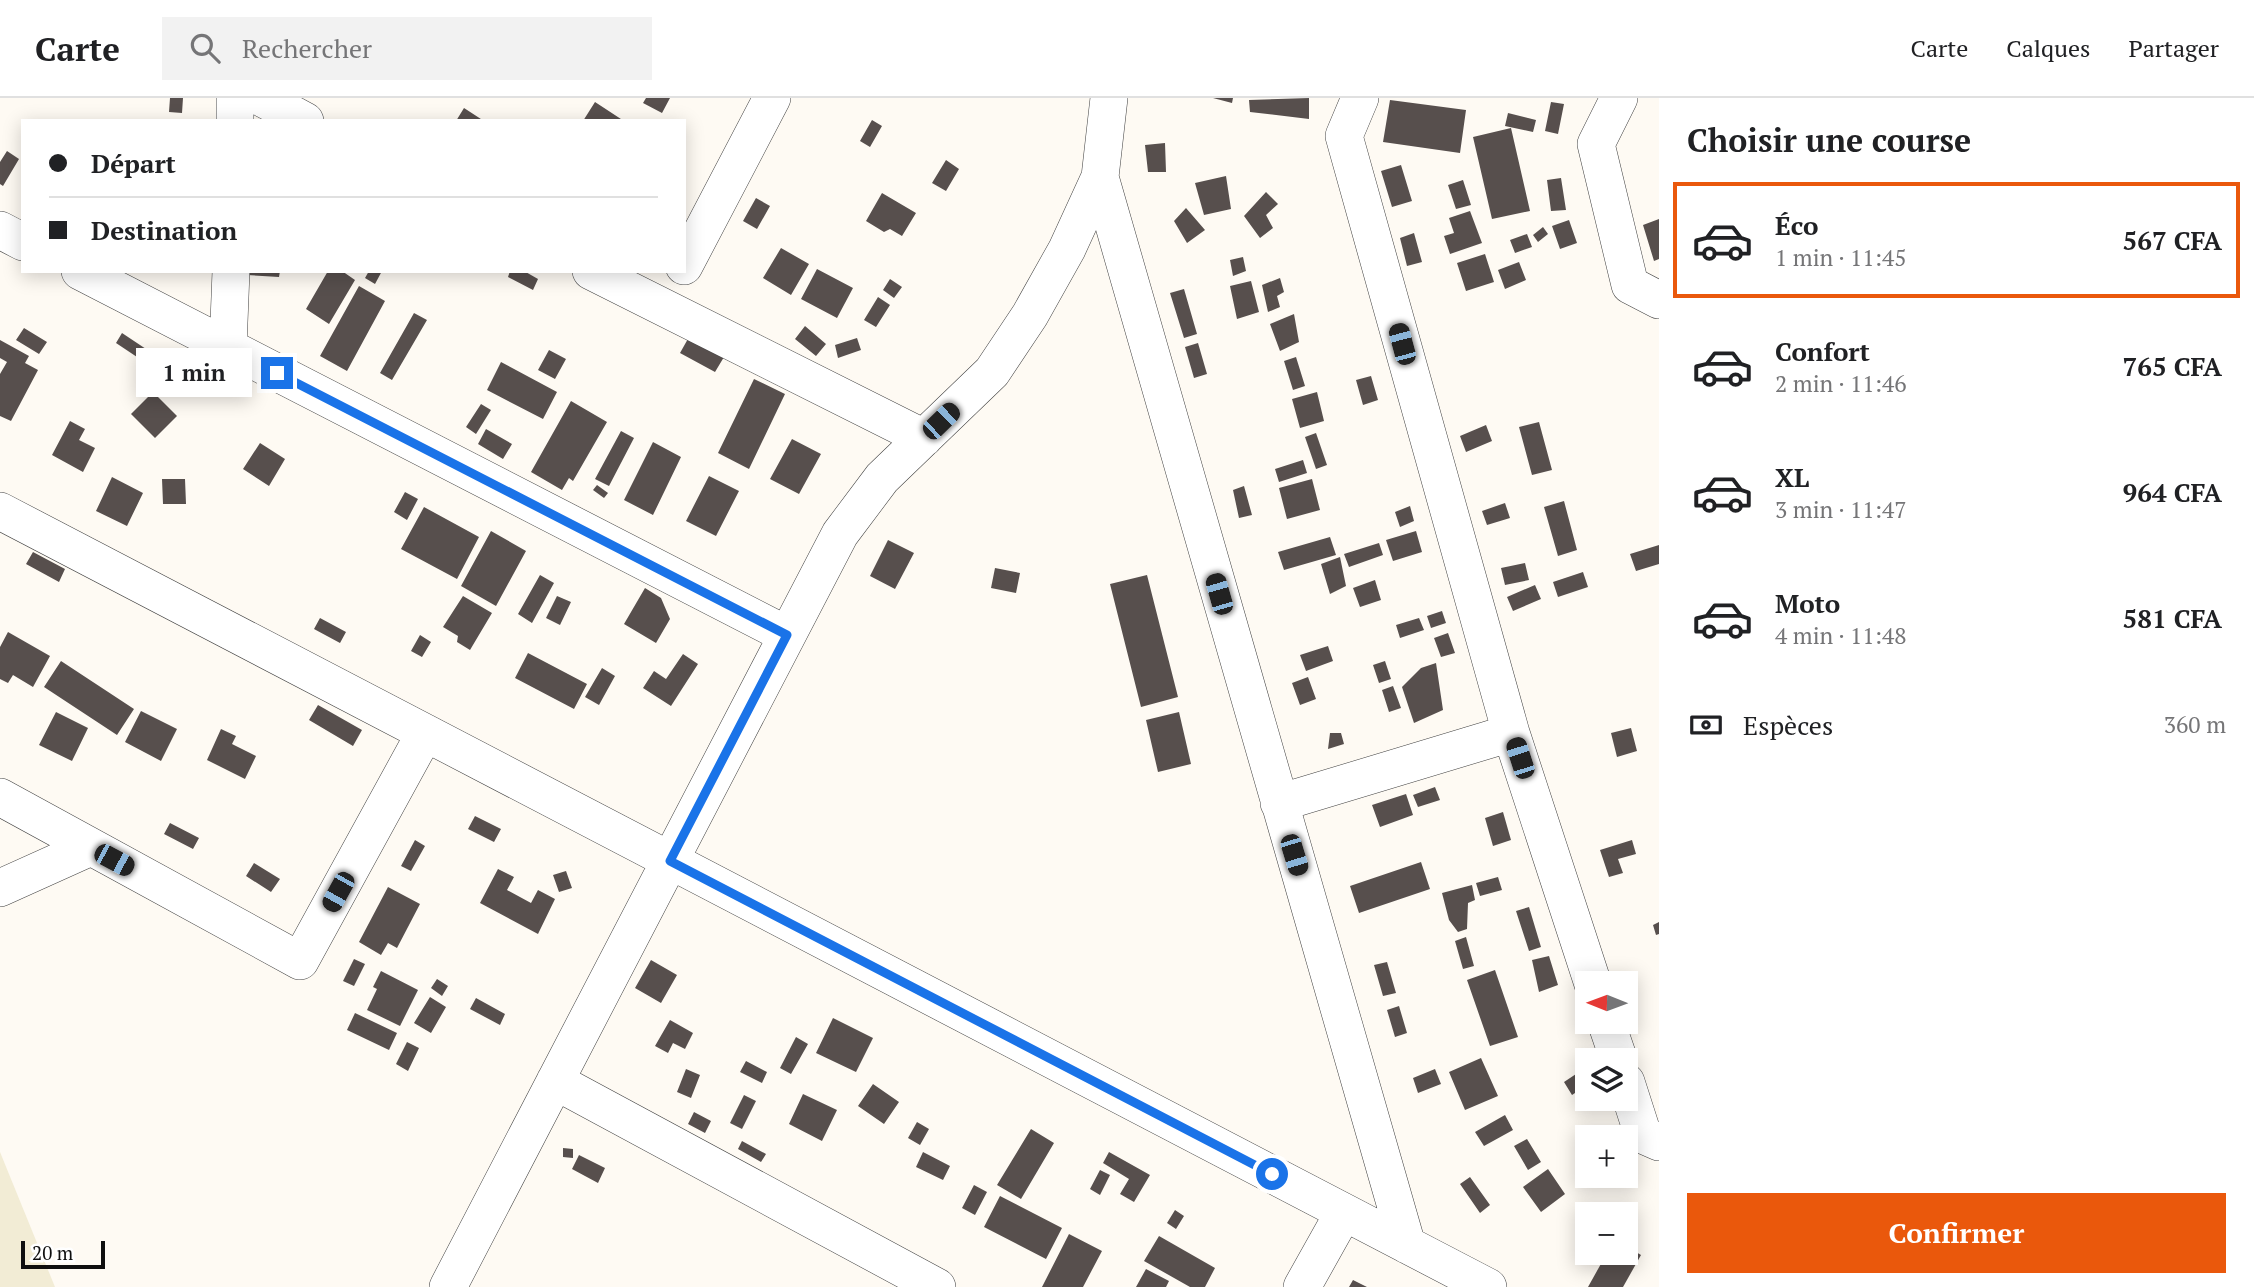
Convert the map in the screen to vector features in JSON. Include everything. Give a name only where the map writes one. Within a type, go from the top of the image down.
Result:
[{"type":"street","points":[[235,98],[235,119]]},
{"type":"street","points":[[262,98],[301,119]]},
{"type":"street","points":[[686,262],[772,98]]},
{"type":"street","points":[[448,1287],[839,534],[882,478],[992,372],[1030,315],[1067,249],[1100,177],[1109,98]]},
{"type":"street","points":[[1360,98],[1344,136],[1511,733],[1590,971]]},
{"type":"street","points":[[1619,98],[1596,144],[1630,285],[1659,300]]},
{"type":"street","points":[[1100,177],[1407,1245]]},
{"type":"street","points":[[0,230],[21,241]]},
{"type":"street","points":[[84,273],[787,635]]},
{"type":"street","points":[[228,348],[231,273]]},
{"type":"street","points":[[595,273],[924,438]]},
{"type":"street","points":[[662,309],[680,273]]},
{"type":"street","points":[[0,511],[1488,1287]]},
{"type":"street","points":[[0,797],[300,961],[425,733]]},
{"type":"street","points":[[1279,803],[1511,733]]},
{"type":"street","points":[[0,888],[91,847]]},
{"type":"street","points":[[555,1081],[937,1287]]},
{"type":"street","points":[[1635,1111],[1643,1135],[1659,1142]]},
{"type":"street","points":[[1302,1287],[1344,1212]]},
{"type":"shaded area","points":[[0,1152],[55,1287],[0,1287]]},
{"type":"building","points":[[170,98],[183,98],[182,113],[169,112]]},
{"type":"building","points":[[646,98],[670,98],[662,113],[643,103]]},
{"type":"building","points":[[1213,98],[1233,98],[1232,103]]},
{"type":"building","points":[[1309,98],[1309,119],[1250,112],[1249,100]]},
{"type":"building","points":[[1390,100],[1466,110],[1460,153],[1383,142]]},
{"type":"building","points":[[595,102],[621,119],[584,119]]},
{"type":"building","points":[[1551,102],[1564,104],[1558,134],[1545,131]]},
{"type":"building","points":[[464,108],[481,119],[457,119]]},
{"type":"building","points":[[1508,113],[1536,120],[1533,132],[1505,126]]},
{"type":"building","points":[[872,120],[882,126],[870,147],[860,141]]},
{"type":"building","points":[[1511,128],[1530,211],[1492,219],[1473,137]]},
{"type":"building","points":[[1165,143],[1166,172],[1148,172],[1145,145]]},
{"type":"building","points":[[7,151],[19,159],[3,186],[0,184],[0,162]]},
{"type":"building","points":[[946,160],[959,169],[946,191],[932,183]]},
{"type":"building","points":[[1401,165],[1412,201],[1392,207],[1381,171]]},
{"type":"building","points":[[1226,176],[1231,209],[1204,215],[1195,183]]},
{"type":"building","points":[[1561,178],[1566,210],[1551,211],[1547,180]]},
{"type":"building","points":[[1463,180],[1471,205],[1456,209],[1448,185]]},
{"type":"building","points":[[1266,192],[1278,204],[1266,215],[1273,228],[1260,238],[1244,216]]},
{"type":"building","points":[[882,193],[916,213],[902,236],[890,229],[884,232],[866,221]]},
{"type":"building","points":[[756,198],[770,206],[757,229],[743,221]]},
{"type":"building","points":[[1186,208],[1205,230],[1187,243],[1174,221]]},
{"type":"building","points":[[1470,211],[1482,243],[1450,254],[1444,236],[1454,233],[1449,218]]},
{"type":"building","points":[[1659,219],[1659,259],[1654,261],[1643,225]]},
{"type":"building","points":[[1569,220],[1577,243],[1560,249],[1552,226]]},
{"type":"building","points":[[1543,227],[1548,234],[1538,242],[1533,235]]},
{"type":"building","points":[[1414,233],[1422,262],[1407,266],[1400,238]]},
{"type":"building","points":[[1527,234],[1532,247],[1515,253],[1510,240]]},
{"type":"building","points":[[781,248],[809,264],[791,295],[763,278]]},
{"type":"building","points":[[1485,254],[1494,282],[1466,291],[1457,263]]},
{"type":"building","points":[[1243,257],[1246,271],[1233,276],[1230,260]]},
{"type":"building","points":[[1519,262],[1526,280],[1505,289],[1498,270]]},
{"type":"building","points":[[817,269],[853,288],[837,318],[801,299]]},
{"type":"building","points":[[247,273],[280,273],[279,277]]},
{"type":"building","points":[[327,273],[345,273],[355,280],[329,324],[306,309]]},
{"type":"building","points":[[368,273],[381,273],[375,284],[365,278]]},
{"type":"building","points":[[509,273],[528,273],[538,279],[533,290],[508,277]]},
{"type":"building","points":[[1280,278],[1284,292],[1277,296],[1280,307],[1268,312],[1262,285]]},
{"type":"building","points":[[890,279],[902,287],[894,298],[883,290]]},
{"type":"building","points":[[1251,281],[1259,312],[1237,319],[1230,286]]},
{"type":"building","points":[[359,286],[385,301],[347,371],[320,356]]},
{"type":"building","points":[[1184,289],[1197,334],[1184,338],[1170,293]]},
{"type":"building","points":[[878,297],[890,305],[876,327],[864,320]]},
{"type":"building","points":[[414,313],[427,320],[392,380],[380,373]]},
{"type":"building","points":[[1294,314],[1299,342],[1280,351],[1270,324]]},
{"type":"building","points":[[805,326],[826,344],[816,356],[795,339]]},
{"type":"building","points":[[24,328],[47,342],[39,354],[16,340]]},
{"type":"building","points":[[122,333],[146,349],[140,359],[116,343]]},
{"type":"building","points":[[689,337],[724,357],[715,372],[680,353]]},
{"type":"building","points":[[857,338],[861,350],[838,358],[835,345]]},
{"type":"building","points":[[0,340],[29,356],[25,363],[38,370],[11,421],[0,416],[0,374],[7,362],[0,358]]},
{"type":"building","points":[[1198,343],[1207,374],[1194,378],[1185,347]]},
{"type":"building","points":[[549,350],[566,359],[555,379],[538,370]]},
{"type":"building","points":[[1296,357],[1305,386],[1293,390],[1284,361]]},
{"type":"building","points":[[501,362],[557,392],[543,419],[487,390]]},
{"type":"building","points":[[1371,376],[1378,400],[1363,405],[1356,380]]},
{"type":"building","points":[[754,379],[785,394],[749,469],[718,453]]},
{"type":"building","points":[[153,392],[177,416],[155,438],[131,414]]},
{"type":"building","points":[[1317,392],[1324,421],[1300,428],[1292,399]]},
{"type":"building","points":[[571,401],[607,422],[573,481],[569,478],[562,490],[531,472]]},
{"type":"building","points":[[481,404],[491,410],[476,434],[466,427]]},
{"type":"building","points":[[70,421],[85,429],[79,440],[95,448],[83,472],[52,455]]},
{"type":"building","points":[[1539,422],[1552,470],[1532,475],[1519,427]]},
{"type":"building","points":[[1486,425],[1492,441],[1466,452],[1460,436]]},
{"type":"building","points":[[486,429],[512,444],[503,459],[478,444]]},
{"type":"building","points":[[621,431],[634,438],[609,486],[595,479]]},
{"type":"building","points":[[1316,433],[1327,465],[1316,469],[1305,437]]},
{"type":"building","points":[[792,439],[821,454],[799,494],[770,479]]},
{"type":"building","points":[[653,442],[681,457],[653,515],[624,500]]},
{"type":"building","points":[[260,443],[285,459],[269,486],[243,469]]},
{"type":"building","points":[[1303,460],[1307,473],[1279,482],[1275,469]]},
{"type":"building","points":[[709,476],[739,491],[716,536],[686,521]]},
{"type":"building","points":[[112,477],[143,493],[127,526],[96,511]]},
{"type":"building","points":[[162,479],[185,479],[186,504],[163,504]]},
{"type":"building","points":[[1312,479],[1320,510],[1287,519],[1279,488]]},
{"type":"building","points":[[597,485],[608,493],[604,498],[593,490]]},
{"type":"building","points":[[1244,486],[1252,515],[1239,518],[1233,490]]},
{"type":"building","points":[[405,492],[418,499],[407,520],[394,512]]},
{"type":"building","points":[[1564,501],[1577,550],[1558,556],[1544,507]]},
{"type":"building","points":[[1505,503],[1510,518],[1487,525],[1482,511]]},
{"type":"building","points":[[1410,506],[1414,521],[1400,527],[1395,512]]},
{"type":"building","points":[[424,507],[479,537],[457,579],[401,549]]},
{"type":"building","points":[[491,531],[526,551],[496,606],[461,586]]},
{"type":"building","points":[[1416,531],[1422,552],[1393,561],[1386,540]]},
{"type":"building","points":[[1330,537],[1336,555],[1284,570],[1278,552]]},
{"type":"building","points":[[888,540],[914,553],[895,589],[870,576]]},
{"type":"building","points":[[1379,543],[1383,555],[1349,567],[1344,554]]},
{"type":"building","points":[[1659,545],[1659,564],[1636,571],[1630,554]]},
{"type":"building","points":[[33,552],[65,569],[59,582],[26,564]]},
{"type":"building","points":[[1340,557],[1346,586],[1330,594],[1321,564]]},
{"type":"building","points":[[1525,563],[1529,580],[1505,585],[1501,568]]},
{"type":"building","points":[[995,568],[1020,573],[1016,593],[991,588]]},
{"type":"building","points":[[1583,572],[1588,587],[1558,597],[1553,582]]},
{"type":"building","points":[[540,575],[554,583],[532,623],[518,614]]},
{"type":"building","points":[[1147,575],[1178,697],[1141,707],[1110,584]]},
{"type":"building","points":[[1375,580],[1381,600],[1360,607],[1353,588]]},
{"type":"building","points":[[1535,585],[1541,599],[1513,611],[1507,597]]},
{"type":"building","points":[[645,588],[661,598],[670,619],[656,643],[624,624]]},
{"type":"building","points":[[463,596],[492,613],[470,650],[457,642],[458,636],[443,627]]},
{"type":"building","points":[[557,596],[571,602],[560,625],[546,618]]},
{"type":"building","points":[[1442,611],[1446,623],[1431,628],[1427,616]]},
{"type":"building","points":[[320,618],[346,632],[340,643],[314,629]]},
{"type":"building","points":[[1419,618],[1424,630],[1400,638],[1396,625]]},
{"type":"building","points":[[8,632],[50,656],[33,687],[13,675],[8,683],[0,679],[0,647]]},
{"type":"building","points":[[1448,633],[1455,653],[1441,657],[1434,638]]},
{"type":"building","points":[[420,635],[431,642],[422,657],[411,651]]},
{"type":"building","points":[[1328,646],[1333,661],[1306,671],[1300,655]]},
{"type":"building","points":[[528,653],[587,684],[574,709],[515,678]]},
{"type":"building","points":[[683,654],[698,664],[671,706],[643,688],[654,671],[666,679]]},
{"type":"building","points":[[61,661],[134,709],[117,735],[44,687]]},
{"type":"building","points":[[1385,661],[1391,679],[1379,683],[1373,665]]},
{"type":"building","points":[[1436,663],[1443,710],[1414,723],[1402,687],[1421,668]]},
{"type":"building","points":[[602,668],[615,676],[599,705],[585,697]]},
{"type":"building","points":[[1308,677],[1316,699],[1300,705],[1292,683]]},
{"type":"building","points":[[1393,686],[1401,708],[1389,712],[1382,690]]},
{"type":"building","points":[[318,705],[362,730],[353,746],[309,720]]},
{"type":"building","points":[[141,711],[177,729],[161,761],[125,742]]},
{"type":"building","points":[[56,712],[88,728],[72,761],[39,745]]},
{"type":"building","points":[[1179,712],[1191,764],[1158,772],[1146,720]]},
{"type":"building","points":[[1631,728],[1637,751],[1617,757],[1611,733]]},
{"type":"building","points":[[221,729],[236,736],[232,744],[256,756],[245,779],[207,760]]},
{"type":"building","points":[[1330,733],[1341,733],[1344,744],[1328,749]]},
{"type":"building","points":[[1435,787],[1440,800],[1418,807],[1413,795]]},
{"type":"building","points":[[1406,794],[1413,815],[1380,827],[1372,805]]},
{"type":"building","points":[[1503,812],[1511,840],[1493,846],[1485,818]]},
{"type":"building","points":[[475,816],[501,829],[494,842],[468,829]]},
{"type":"building","points":[[170,823],[199,838],[193,849],[164,834]]},
{"type":"building","points":[[415,840],[425,846],[411,871],[401,866]]},
{"type":"building","points":[[1632,840],[1636,854],[1618,859],[1623,873],[1609,877],[1600,850]]},
{"type":"building","points":[[1421,862],[1430,889],[1359,913],[1350,886]]},
{"type":"building","points":[[254,863],[280,879],[271,892],[246,876]]},
{"type":"building","points":[[498,869],[514,877],[507,890],[531,903],[538,890],[555,899],[538,934],[480,903]]},
{"type":"building","points":[[566,871],[572,888],[559,892],[553,875]]},
{"type":"building","points":[[1498,877],[1502,890],[1480,896],[1476,883]]},
{"type":"building","points":[[1472,885],[1475,900],[1468,903],[1467,929],[1458,932],[1449,920],[1442,893]]},
{"type":"building","points":[[388,887],[420,904],[397,948],[388,943],[381,955],[359,942]]},
{"type":"building","points":[[1529,907],[1541,947],[1529,951],[1516,911]]},
{"type":"building","points":[[1659,922],[1659,934],[1656,935],[1653,925]]},
{"type":"building","points":[[1466,937],[1474,966],[1463,969],[1455,941]]},
{"type":"building","points":[[1549,956],[1558,985],[1539,992],[1532,960]]},
{"type":"building","points":[[354,959],[365,964],[354,986],[343,981]]},
{"type":"building","points":[[651,960],[677,975],[661,1003],[635,988]]},
{"type":"building","points":[[1387,962],[1396,993],[1383,996],[1374,965]]},
{"type":"building","points":[[1495,970],[1518,1037],[1490,1046],[1467,980]]},
{"type":"building","points":[[381,971],[418,990],[400,1026],[367,1010],[377,989],[373,987]]},
{"type":"building","points":[[437,979],[448,986],[442,996],[431,988]]},
{"type":"building","points":[[430,997],[446,1007],[431,1033],[414,1023]]},
{"type":"building","points":[[476,998],[505,1014],[500,1025],[470,1009]]},
{"type":"building","points":[[1399,1006],[1407,1033],[1395,1037],[1387,1010]]},
{"type":"building","points":[[355,1013],[397,1033],[389,1050],[347,1030]]},
{"type":"building","points":[[833,1018],[873,1038],[856,1072],[816,1053]]},
{"type":"building","points":[[670,1020],[693,1033],[685,1049],[673,1043],[668,1053],[655,1046]]},
{"type":"building","points":[[796,1037],[808,1044],[791,1074],[780,1068]]},
{"type":"building","points":[[407,1042],[419,1048],[408,1071],[396,1064]]},
{"type":"building","points":[[1481,1058],[1498,1096],[1465,1110],[1449,1072]]},
{"type":"building","points":[[746,1061],[767,1072],[762,1083],[740,1072]]},
{"type":"building","points":[[686,1069],[700,1075],[691,1098],[677,1092]]},
{"type":"building","points":[[1435,1069],[1441,1084],[1418,1093],[1413,1078]]},
{"type":"building","points":[[1575,1075],[1575,1093],[1572,1095],[1564,1082]]},
{"type":"building","points":[[873,1084],[899,1102],[884,1124],[858,1106]]},
{"type":"building","points":[[803,1094],[837,1110],[822,1141],[789,1124]]},
{"type":"building","points":[[744,1095],[756,1101],[742,1129],[730,1123]]},
{"type":"building","points":[[694,1112],[711,1121],[705,1133],[688,1124]]},
{"type":"building","points":[[1505,1115],[1513,1130],[1484,1146],[1475,1132]]},
{"type":"building","points":[[917,1122],[929,1129],[920,1145],[908,1138]]},
{"type":"building","points":[[1031,1129],[1054,1143],[1021,1199],[997,1185]]},
{"type":"building","points":[[1527,1139],[1541,1162],[1528,1170],[1514,1146]]},
{"type":"building","points":[[742,1141],[766,1154],[761,1162],[738,1149]]},
{"type":"building","points":[[563,1148],[573,1149],[573,1158],[563,1157]]},
{"type":"building","points":[[923,1152],[950,1166],[943,1180],[916,1167]]},
{"type":"building","points":[[1109,1152],[1150,1175],[1134,1202],[1120,1194],[1129,1179],[1103,1163]]},
{"type":"building","points":[[579,1155],[605,1168],[598,1183],[572,1169]]},
{"type":"building","points":[[1548,1169],[1565,1194],[1541,1212],[1523,1187]]},
{"type":"building","points":[[1100,1170],[1110,1175],[1100,1195],[1090,1189]]},
{"type":"building","points":[[1470,1177],[1490,1205],[1480,1213],[1460,1184]]},
{"type":"building","points":[[974,1185],[987,1192],[975,1215],[962,1208]]},
{"type":"building","points":[[1000,1196],[1062,1228],[1046,1259],[984,1227]]},
{"type":"building","points":[[1175,1210],[1184,1216],[1176,1229],[1167,1223]]},
{"type":"building","points":[[1069,1234],[1102,1251],[1083,1287],[1042,1287]]},
{"type":"building","points":[[1159,1236],[1215,1268],[1205,1287],[1190,1287],[1144,1261]]},
{"type":"building","points":[[1600,1265],[1635,1265],[1623,1287],[1588,1287]]},
{"type":"building","points":[[1146,1269],[1169,1281],[1166,1287],[1136,1287]]},
{"type":"building","points":[[1353,1280],[1367,1287],[1349,1287]]},
{"type":"route","points":[[277,373],[787,635],[670,861],[1272,1174]]}]
